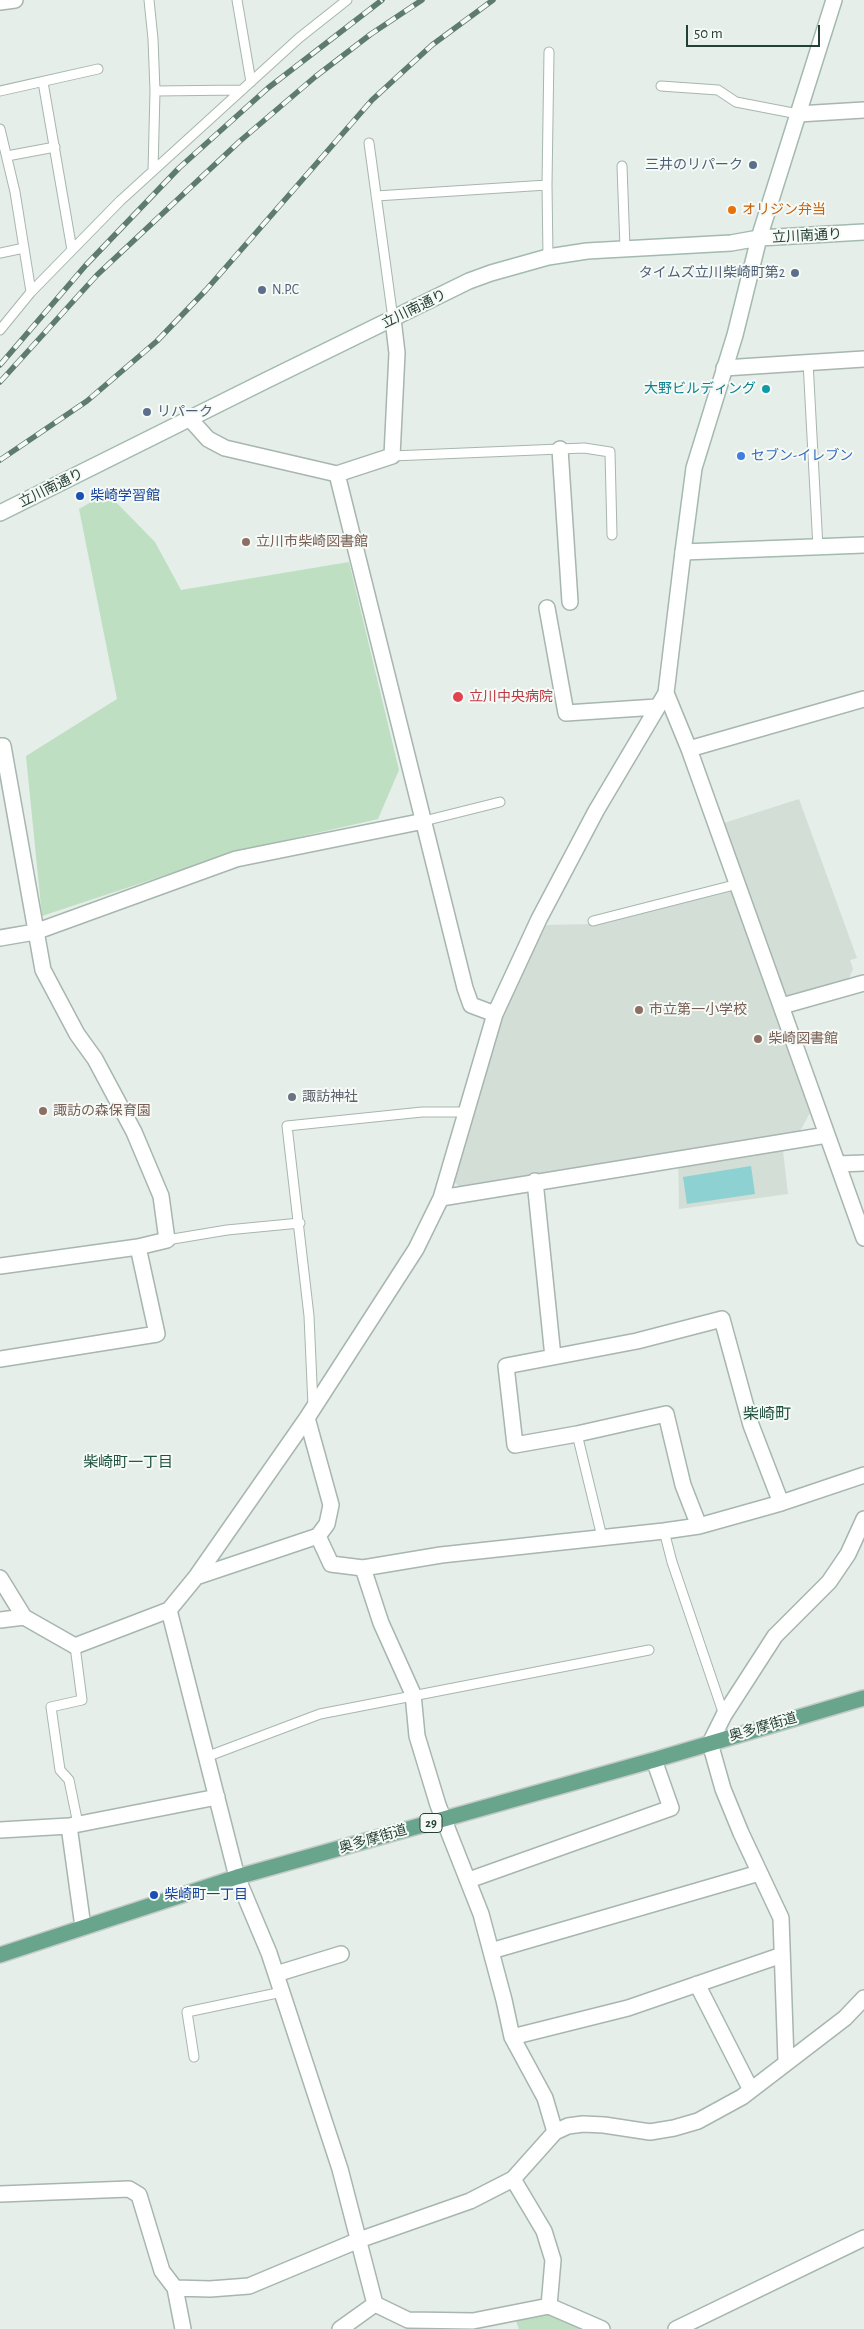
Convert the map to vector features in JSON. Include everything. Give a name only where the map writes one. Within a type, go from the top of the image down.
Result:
[{"type":"main road","name":"奥多摩街道","points":[[0,1954],[237,1877],[654,1760],[864,1698]]},
{"type":"street","points":[[0,2],[15,0]]},
{"type":"street","points":[[0,1578],[24,1617],[75,1646],[169,1610],[196,1577],[310,1413],[416,1249],[441,1198],[495,1014],[543,911],[596,811],[666,693],[682,552],[694,468],[735,335],[759,238],[834,0]]},
{"type":"street","points":[[798,114],[864,110]]},
{"type":"street","name":"立川南通り","points":[[0,513],[469,281],[548,257],[587,250],[731,243],[759,238],[864,232]]},
{"type":"street","points":[[190,419],[208,440],[225,448],[337,474],[392,456],[397,354],[393,319]]},
{"type":"street","points":[[724,368],[864,359]]},
{"type":"street","points":[[560,449],[570,602]]},
{"type":"street","points":[[337,474],[465,988],[471,1005],[495,1014]]},
{"type":"street","points":[[682,552],[864,545]]},
{"type":"street","points":[[547,608],[566,713],[657,707]]},
{"type":"street","points":[[666,693],[689,749],[864,1238]]},
{"type":"street","points":[[689,749],[864,699]]},
{"type":"street","points":[[0,746],[3,746],[42,970],[77,1034],[95,1059],[134,1132],[161,1196],[167,1240],[138,1247],[0,1266]]},
{"type":"street","points":[[0,938],[35,932],[236,860],[424,821]]},
{"type":"street","points":[[782,1006],[864,984]]},
{"type":"street","points":[[441,1198],[535,1181],[827,1135]]},
{"type":"street","points":[[838,1164],[864,1163]]},
{"type":"street","points":[[535,1181],[553,1357]]},
{"type":"street","points":[[0,1359],[157,1334],[138,1247]]},
{"type":"street","points":[[698,1526],[683,1485],[666,1414],[577,1434],[515,1445],[506,1366],[637,1341],[722,1319],[751,1425],[781,1503]]},
{"type":"street","points":[[196,1577],[318,1536],[327,1524],[331,1506],[310,1413]]},
{"type":"street","points":[[318,1536],[331,1564],[362,1568],[440,1555],[698,1526],[781,1503],[864,1475]]},
{"type":"street","points":[[786,2061],[781,1918],[759,1873],[723,1788],[710,1743],[724,1715],[775,1636],[829,1582],[848,1554],[864,1519]]},
{"type":"street","points":[[362,1568],[381,1623],[413,1694],[417,1736],[445,1819],[469,1880],[491,1951],[512,2037],[544,2098],[555,2132]]},
{"type":"street","points":[[169,1610],[237,1877],[276,1974],[340,2169],[374,2304]]},
{"type":"street","points":[[0,1620],[24,1617]]},
{"type":"street","points":[[469,1880],[671,1808],[654,1760]]},
{"type":"street","points":[[0,1830],[74,1825],[217,1797]]},
{"type":"street","points":[[74,1825],[83,1928]]},
{"type":"street","points":[[491,1951],[759,1873]]},
{"type":"street","points":[[276,1974],[341,1954]]},
{"type":"street","points":[[512,2037],[628,2008],[782,1955]]},
{"type":"street","points":[[697,1984],[751,2090]]},
{"type":"street","points":[[175,2288],[210,2289],[249,2286],[359,2240],[470,2201],[513,2179],[555,2132],[568,2126],[583,2124],[650,2132],[674,2128],[714,2114],[751,2090],[786,2061],[845,2018],[864,1998]]},
{"type":"street","points":[[513,2179],[544,2231],[553,2260],[549,2306]]},
{"type":"street","points":[[0,2194],[129,2189],[138,2195],[162,2271],[175,2288],[183,2329]]},
{"type":"street","points":[[676,2329],[864,2238]]},
{"type":"street","points":[[374,2304],[408,2320],[474,2325],[549,2306],[602,2329]]},
{"type":"street","points":[[340,2329],[374,2304]]},
{"type":"lane","points":[[149,0],[155,91],[153,170]]},
{"type":"lane","points":[[237,0],[251,82]]},
{"type":"lane","points":[[0,330],[31,292],[153,170],[299,38],[347,0]]},
{"type":"lane","points":[[548,257],[549,52]]},
{"type":"lane","points":[[0,91],[98,69]]},
{"type":"lane","points":[[43,82],[72,250]]},
{"type":"lane","points":[[661,86],[718,90],[736,102],[798,114]]},
{"type":"lane","points":[[155,91],[242,90]]},
{"type":"lane","points":[[0,129],[31,292]]},
{"type":"lane","points":[[369,143],[393,319]]},
{"type":"lane","points":[[6,156],[55,147]]},
{"type":"lane","points":[[622,166],[625,248]]},
{"type":"lane","points":[[376,196],[547,185]]},
{"type":"lane","points":[[0,253],[24,248]]},
{"type":"lane","points":[[808,362],[818,548]]},
{"type":"lane","points":[[392,456],[584,448],[610,452],[612,535]]},
{"type":"lane","points":[[424,821],[500,802]]},
{"type":"lane","points":[[593,921],[738,884]]},
{"type":"lane","points":[[310,1413],[309,1316],[288,1126],[422,1112],[466,1112]]},
{"type":"lane","points":[[167,1240],[227,1230],[300,1223]]},
{"type":"lane","points":[[577,1434],[602,1537]]},
{"type":"lane","points":[[664,1531],[672,1562],[724,1715]]},
{"type":"lane","points":[[74,1825],[69,1780],[60,1770],[51,1707],[82,1700],[75,1646]]},
{"type":"lane","points":[[206,1757],[320,1714],[413,1694],[649,1650]]},
{"type":"lane","points":[[194,2057],[187,2012],[282,1992]]},
{"type":"shaded area","name":"市立第一小学校","points":[[799,799],[857,958],[850,960],[853,969],[848,980],[770,1001],[810,1113],[800,1131],[781,1134],[788,1194],[679,1209],[678,1151],[460,1187],[454,1182],[500,1019],[546,925],[594,924],[746,885],[724,823]]},
{"type":"green space","points":[[107,493],[155,542],[181,590],[349,562],[399,770],[378,819],[238,851],[42,916],[26,756],[117,699],[79,509]]},
{"type":"green space","points":[[545,2308],[592,2329],[519,2329],[514,2315]]},
{"type":"water","points":[[751,1166],[755,1194],[687,1204],[683,1177]]},
{"type":"railway","points":[[0,365],[86,265],[179,168],[268,88],[382,0]]},
{"type":"railway","points":[[0,382],[97,275],[240,141],[315,77],[371,34],[422,0]]},
{"type":"railway","points":[[0,460],[87,401],[157,341],[206,290],[372,100],[432,45],[493,0]]},
{"type":"place","name":"三井のリパーク","points":[[753,165]]},
{"type":"place","name":"オリジン弁当","points":[[732,210]]},
{"type":"place","name":"タイムズ立川柴崎町第2","points":[[795,273]]},
{"type":"place","name":"N.P.C","points":[[262,290]]},
{"type":"place","name":"大野ビルディング","points":[[766,389]]},
{"type":"place","name":"リパーク","points":[[147,412]]},
{"type":"place","name":"セブン-イレブン","points":[[741,456]]},
{"type":"place","name":"柴崎学習館","points":[[80,496]]},
{"type":"place","name":"立川市柴崎図書館","points":[[246,542]]},
{"type":"place","name":"立川中央病院","points":[[458,697]]},
{"type":"place","name":"市立第一小学校","points":[[639,1010]]},
{"type":"place","name":"柴崎図書館","points":[[758,1039]]},
{"type":"place","name":"諏訪神社","points":[[292,1097]]},
{"type":"place","name":"諏訪の森保育園","points":[[43,1111]]},
{"type":"place","name":"柴崎町一丁目","points":[[154,1895]]},
{"type":"district","name":"柴崎町","points":[[767,1414]]},
{"type":"district","name":"柴崎町一丁目","points":[[128,1462]]}]
